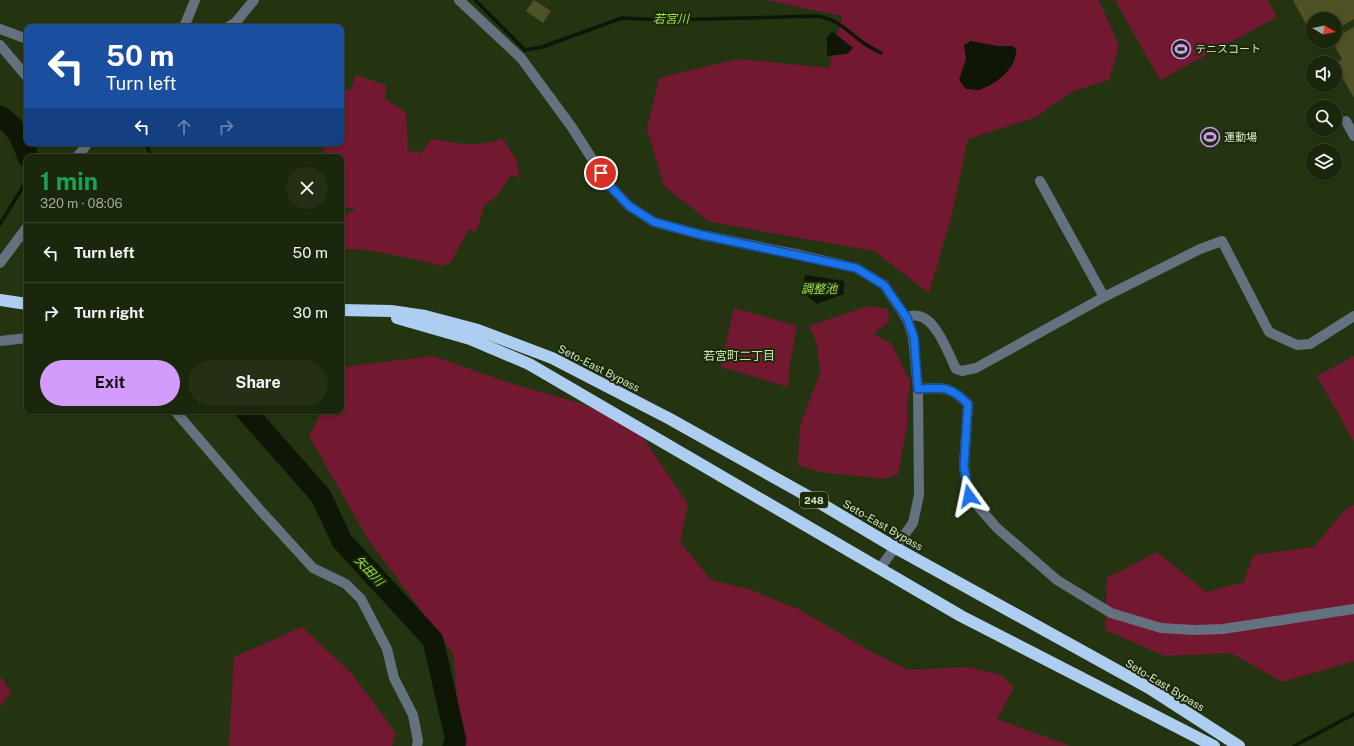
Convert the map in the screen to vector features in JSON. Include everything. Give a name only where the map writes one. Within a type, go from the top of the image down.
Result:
[{"type":"highway","points":[[0,300],[24,304]]},
{"type":"highway","name":"Seto-East Bypass","points":[[344,310],[392,311],[425,316],[478,330],[552,358],[670,420],[820,503],[894,547],[1149,688],[1239,746]]},
{"type":"highway","name":"Seto-East Bypass","points":[[367,311],[470,339],[530,364],[961,616],[1214,746]]},
{"type":"street","points":[[185,24],[195,0]]},
{"type":"street","points":[[233,24],[254,0]]},
{"type":"street","points":[[459,0],[521,58],[571,126],[609,185],[629,206],[654,222],[702,235],[856,268],[884,285],[905,317],[914,337],[918,389],[919,495],[913,523],[880,568]]},
{"type":"street","points":[[0,29],[24,37]]},
{"type":"street","points":[[0,45],[24,73]]},
{"type":"street","points":[[1346,121],[1354,136]]},
{"type":"street","points":[[1040,181],[1104,297]]},
{"type":"street","points":[[0,262],[24,230]]},
{"type":"street","points":[[905,317],[919,316],[928,321],[939,335],[956,369],[962,371],[976,368],[1104,297],[1200,249],[1222,241],[1268,332],[1297,345],[1310,344],[1354,316]]},
{"type":"street","points":[[0,341],[24,338]]},
{"type":"street","points":[[918,389],[935,387],[955,391],[968,404],[964,466],[969,496],[996,528],[1057,580],[1111,613],[1161,628],[1194,630],[1223,629],[1354,609]]},
{"type":"street","points":[[179,414],[260,510],[313,568],[346,584],[361,599],[386,649],[394,678],[413,715],[418,741],[417,746]]},
{"type":"shaded area","points":[[766,0],[1099,0],[1119,46],[1109,80],[1073,91],[1036,117],[968,139],[951,218],[929,293],[874,251],[710,222],[664,186],[647,129],[659,78],[738,59],[829,68],[842,16]]},
{"type":"shaded area","name":"テニスコート","points":[[1115,0],[1268,0],[1277,17],[1160,80]]},
{"type":"shaded area","points":[[356,75],[386,85],[385,99],[406,112],[408,151],[421,153],[432,139],[476,144],[494,142],[503,139],[516,159],[520,178],[511,175],[496,197],[485,204],[476,231],[468,230],[451,262],[442,266],[378,252],[344,249],[344,216],[356,208],[344,208],[344,154],[323,154],[325,146],[344,146],[344,89],[351,90]]},
{"type":"shaded area","points":[[868,306],[888,309],[889,322],[873,334],[891,343],[911,383],[907,402],[908,421],[898,474],[884,479],[819,472],[798,465],[800,425],[820,373],[817,344],[809,326]]},
{"type":"shaded area","points":[[734,308],[797,326],[790,364],[788,387],[721,367]]},
{"type":"shaded area","points":[[433,356],[513,384],[583,404],[638,430],[688,504],[680,542],[711,580],[749,589],[800,610],[868,650],[908,670],[967,667],[1001,675],[1014,687],[997,719],[1071,746],[462,746],[453,654],[368,539],[309,436],[320,414],[344,414],[344,367]]},
{"type":"shaded area","points":[[1354,356],[1354,442],[1317,376]]},
{"type":"shaded area","points":[[1354,505],[1354,661],[1282,682],[1231,653],[1165,656],[1105,630],[1107,578],[1157,552],[1206,592],[1244,582],[1253,555],[1314,547],[1344,511]]},
{"type":"shaded area","points":[[302,627],[351,673],[396,733],[392,746],[229,746],[234,657]]},
{"type":"shaded area","points":[[0,676],[11,692],[0,707]]},
{"type":"water","points":[[832,31],[853,48],[847,54],[827,56],[827,38]]},
{"type":"water","points":[[971,41],[998,46],[1012,46],[1016,49],[1016,56],[1004,75],[985,88],[978,90],[966,89],[959,80],[966,59],[964,45]]},
{"type":"water","name":"調整池","points":[[805,275],[844,281],[844,294],[817,304],[803,292]]},
{"type":"building","points":[[534,0],[551,11],[543,23],[526,11]]},
{"type":"building","points":[[1293,0],[1354,0],[1354,19],[1342,26],[1342,12],[1306,12],[1306,24]]},
{"type":"building","points":[[1354,27],[1354,98],[1342,77],[1342,56],[1340,56],[1336,48],[1342,48],[1342,34]]},
{"type":"waterway","name":"若宮川","points":[[475,0],[525,50],[542,47],[622,18],[668,20],[817,16],[836,22],[862,42],[881,53]]},
{"type":"waterway","name":"矢田川","points":[[0,116],[15,129],[27,154]]},
{"type":"waterway","points":[[147,146],[150,154]]},
{"type":"waterway","points":[[0,224],[24,185]]},
{"type":"waterway","name":"矢田川","points":[[249,414],[321,496],[342,541],[433,640],[456,741],[453,746]]},
{"type":"waterway","points":[[1294,746],[1354,714]]},
{"type":"place","name":"テニスコート","points":[[1181,49]]},
{"type":"place","name":"運動場","points":[[1210,137]]},
{"type":"district","name":"若宮町二丁目","points":[[739,356]]},
{"type":"route","points":[[601,173],[609,185],[629,206],[654,222],[702,235],[856,268],[884,285],[907,318],[914,337],[918,389],[935,387],[955,391],[968,404],[964,466],[969,496]]}]
